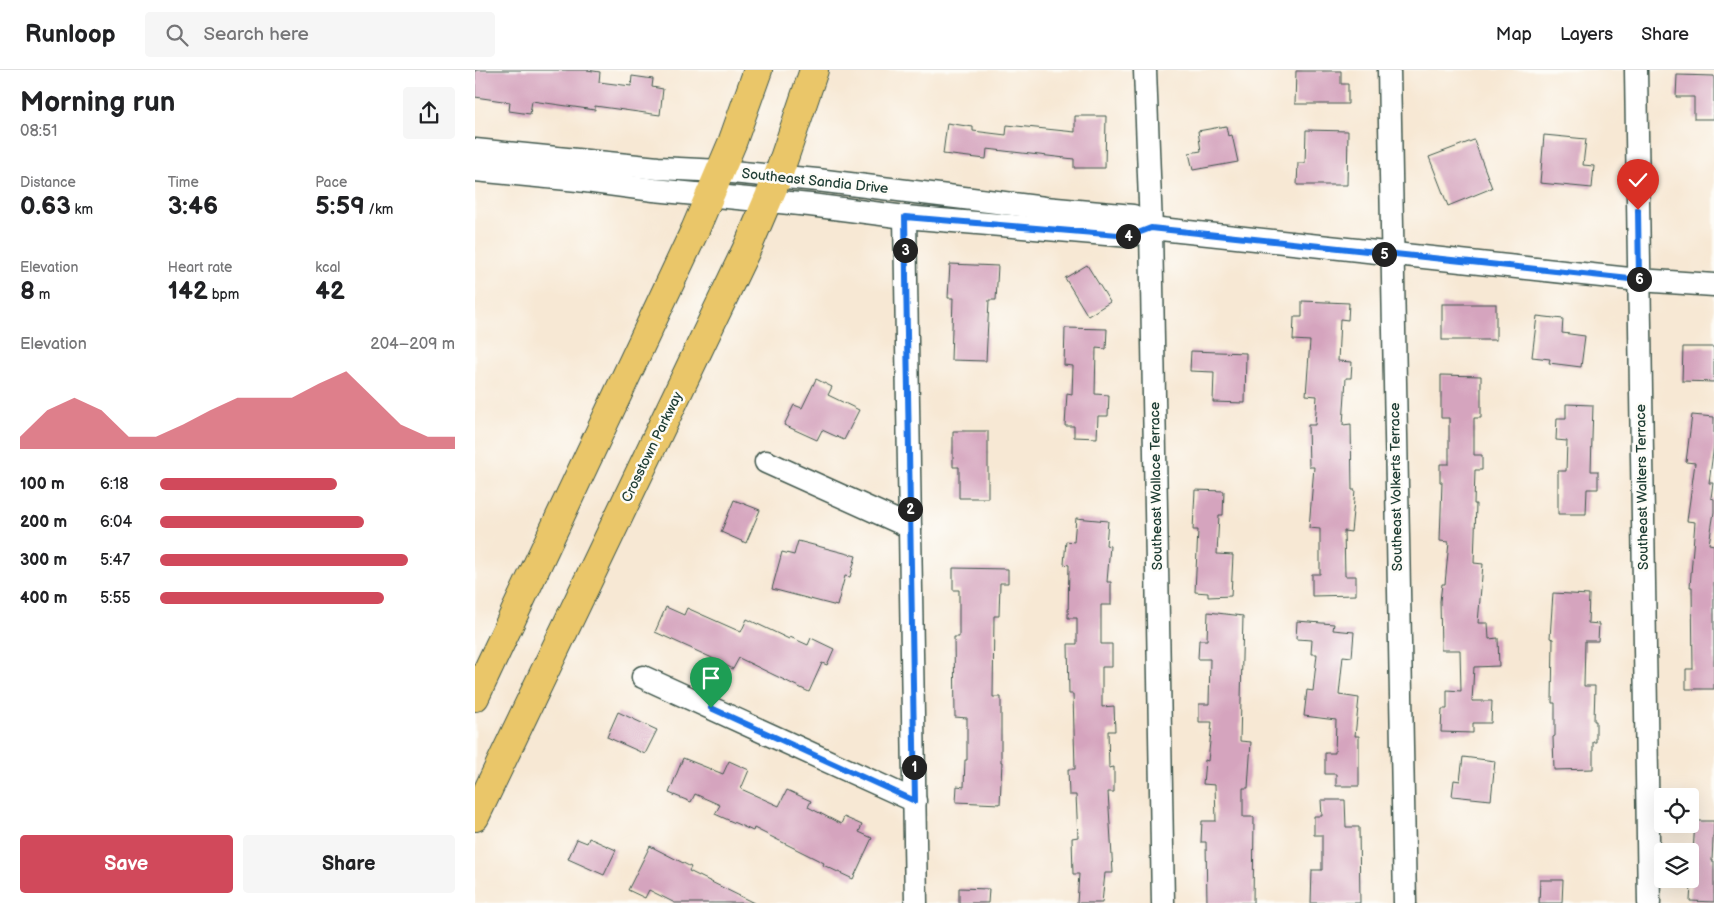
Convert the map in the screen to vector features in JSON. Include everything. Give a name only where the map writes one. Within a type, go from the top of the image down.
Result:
[{"type":"main road","points":[[475,697],[710,196],[758,70]]},
{"type":"main road","name":"Crosstown Parkway","points":[[475,817],[768,201],[814,70]]},
{"type":"street","name":"Southeast Wallace Terrace","points":[[1145,70],[1151,228],[1163,903]]},
{"type":"street","name":"Southeast Volkerts Terrace","points":[[1389,70],[1391,255],[1405,903]]},
{"type":"street","name":"Southeast Walters Terrace","points":[[1636,70],[1649,903]]},
{"type":"street","name":"Southeast Sandia Drive","points":[[475,150],[658,168],[778,176],[1045,208],[1133,216],[1151,228],[1639,280],[1714,284]]},
{"type":"street","name":"Southeast Sandia Drive","points":[[475,170],[905,217],[1130,236],[1151,228]]},
{"type":"street","points":[[905,217],[916,903]]},
{"type":"street","points":[[766,462],[910,526]]},
{"type":"street","points":[[643,677],[915,801]]},
{"type":"building","points":[[475,70],[587,70],[600,72],[599,82],[631,86],[632,76],[653,79],[652,87],[663,89],[660,115],[595,106],[595,110],[532,101],[530,114],[509,111],[510,102],[475,97]]},
{"type":"building","points":[[1296,71],[1341,71],[1341,84],[1348,84],[1348,104],[1295,104]]},
{"type":"building","points":[[1677,75],[1714,76],[1714,119],[1694,119],[1694,97],[1676,97]]},
{"type":"building","points":[[1075,116],[1106,116],[1105,168],[1074,168],[1074,159],[987,149],[986,159],[943,154],[947,123],[973,127],[973,131],[1006,135],[1007,125],[1075,132]]},
{"type":"building","points":[[1226,126],[1228,136],[1232,135],[1238,162],[1193,170],[1189,153],[1201,151],[1198,131]]},
{"type":"building","points":[[1306,130],[1348,131],[1347,185],[1297,185],[1298,163],[1305,163]]},
{"type":"building","points":[[1544,135],[1586,139],[1583,165],[1594,166],[1592,188],[1540,183]]},
{"type":"building","points":[[1474,140],[1492,188],[1448,206],[1429,157]]},
{"type":"building","points":[[950,264],[998,266],[996,300],[989,300],[986,361],[951,360],[953,298],[948,298]]},
{"type":"building","points":[[1087,265],[1110,302],[1088,316],[1065,278]]},
{"type":"building","points":[[1302,301],[1349,303],[1348,320],[1340,319],[1338,361],[1352,362],[1351,378],[1346,378],[1343,425],[1351,424],[1352,490],[1355,490],[1351,532],[1344,531],[1345,576],[1356,576],[1356,595],[1312,596],[1312,574],[1320,574],[1320,529],[1309,528],[1314,467],[1309,467],[1308,425],[1315,425],[1317,396],[1306,395],[1310,341],[1293,340],[1294,317],[1302,317]]},
{"type":"building","points":[[1442,304],[1496,304],[1496,340],[1442,340]]},
{"type":"building","points":[[1537,316],[1563,319],[1562,333],[1585,336],[1581,367],[1549,363],[1550,359],[1532,357]]},
{"type":"building","points":[[1065,328],[1107,329],[1106,349],[1096,348],[1095,394],[1109,395],[1108,416],[1098,416],[1097,438],[1074,437],[1074,426],[1065,426],[1067,393],[1072,394],[1073,366],[1064,365]]},
{"type":"building","points":[[1683,347],[1714,347],[1714,382],[1682,381]]},
{"type":"building","points":[[1191,351],[1246,353],[1245,403],[1213,402],[1214,372],[1190,371]]},
{"type":"building","points":[[1441,375],[1481,376],[1481,418],[1474,418],[1474,455],[1482,455],[1482,470],[1475,470],[1474,563],[1483,564],[1478,623],[1488,623],[1489,639],[1498,638],[1499,666],[1474,667],[1472,701],[1492,701],[1491,723],[1473,723],[1473,733],[1441,732],[1442,709],[1447,709],[1447,690],[1461,691],[1460,650],[1441,650],[1440,601],[1442,584],[1445,584],[1449,542],[1440,541],[1442,482],[1440,482],[1440,464],[1449,464],[1449,418],[1441,418]]},
{"type":"building","points":[[816,379],[832,387],[828,395],[859,410],[844,440],[822,430],[817,440],[784,425],[794,405],[802,408]]},
{"type":"building","points":[[1566,404],[1593,405],[1591,471],[1598,471],[1598,489],[1587,489],[1586,514],[1558,514],[1558,471],[1566,471],[1567,441],[1556,440],[1557,418],[1566,418]]},
{"type":"building","points":[[1692,415],[1714,417],[1714,445],[1709,483],[1713,483],[1711,498],[1714,499],[1714,512],[1709,544],[1714,545],[1714,689],[1686,689],[1686,669],[1693,669],[1692,587],[1690,587],[1695,522],[1687,521],[1695,463],[1686,462]]},
{"type":"building","points":[[953,431],[988,431],[988,498],[959,498],[959,467],[953,467]]},
{"type":"building","points":[[1195,490],[1224,491],[1223,515],[1219,515],[1217,554],[1233,555],[1231,596],[1208,597],[1208,593],[1195,592],[1198,530],[1193,530]]},
{"type":"building","points":[[734,500],[760,510],[746,543],[721,532]]},
{"type":"building","points":[[1076,518],[1108,521],[1106,545],[1110,546],[1107,582],[1111,582],[1111,605],[1101,605],[1101,644],[1112,644],[1112,667],[1102,667],[1102,707],[1114,706],[1115,731],[1108,731],[1109,768],[1114,767],[1114,792],[1108,792],[1113,873],[1105,873],[1102,903],[1077,903],[1079,874],[1073,874],[1072,838],[1078,837],[1076,795],[1069,795],[1068,769],[1075,769],[1073,694],[1069,694],[1068,644],[1077,644],[1077,618],[1068,618],[1069,565],[1064,564],[1066,541],[1074,542]]},
{"type":"building","points":[[798,541],[856,556],[850,577],[845,576],[837,606],[772,589],[782,552],[794,555]]},
{"type":"building","points":[[953,568],[1008,569],[1008,583],[1000,583],[999,616],[994,616],[993,697],[1001,697],[1002,762],[1000,804],[956,802],[957,786],[964,787],[965,760],[967,760],[967,718],[955,717],[954,637],[959,637],[959,590],[953,590]]},
{"type":"building","points":[[1553,593],[1589,595],[1588,623],[1599,624],[1598,641],[1585,641],[1584,686],[1595,686],[1594,721],[1596,721],[1596,742],[1593,742],[1593,769],[1554,770],[1555,703],[1552,703],[1553,639],[1550,638]]},
{"type":"building","points":[[666,607],[684,615],[687,608],[741,632],[747,619],[789,639],[790,637],[808,645],[811,638],[834,649],[827,665],[822,663],[809,692],[739,658],[733,669],[655,632]]},
{"type":"building","points":[[1208,612],[1243,616],[1240,741],[1251,742],[1248,788],[1243,788],[1243,817],[1254,817],[1253,903],[1207,903],[1206,842],[1201,842],[1202,821],[1216,821],[1215,785],[1203,784],[1205,760],[1208,761],[1212,722],[1199,722],[1199,704],[1209,704],[1210,659],[1198,659],[1199,640],[1207,640]]},
{"type":"building","points":[[1297,621],[1334,624],[1333,630],[1354,632],[1352,657],[1343,656],[1339,695],[1359,698],[1355,736],[1359,736],[1359,786],[1336,786],[1336,774],[1325,774],[1325,753],[1335,753],[1336,720],[1304,716],[1307,690],[1313,691],[1317,654],[1311,654],[1312,640],[1296,639]]},
{"type":"building","points":[[618,712],[657,730],[645,754],[607,737]]},
{"type":"building","points":[[1463,757],[1495,761],[1491,800],[1452,796],[1454,780],[1460,781]]},
{"type":"building","points":[[683,758],[723,774],[729,761],[749,770],[741,789],[779,806],[787,790],[811,801],[808,807],[841,824],[844,817],[862,825],[859,832],[872,838],[853,879],[754,828],[753,831],[715,814],[720,805],[695,794],[691,802],[669,793]]},
{"type":"building","points":[[1321,800],[1345,800],[1346,827],[1359,827],[1360,903],[1311,903],[1312,870],[1322,870],[1322,835],[1314,835],[1314,816],[1322,816]]},
{"type":"building","points":[[1699,821],[1714,821],[1712,861],[1714,861],[1714,902],[1690,901],[1691,888],[1699,888],[1699,843],[1694,843],[1694,833],[1699,833]]},
{"type":"building","points":[[589,838],[616,850],[604,875],[568,859],[577,839],[587,843]]},
{"type":"building","points":[[650,846],[691,867],[689,871],[754,903],[675,903],[649,890],[645,898],[628,890]]},
{"type":"building","points":[[1540,880],[1563,880],[1562,903],[1539,903]]},
{"type":"building","points":[[959,888],[989,889],[988,903],[959,903]]},
{"type":"route","points":[[711,708],[915,801],[905,217],[1130,236],[1151,228],[1639,280],[1638,210]]}]
